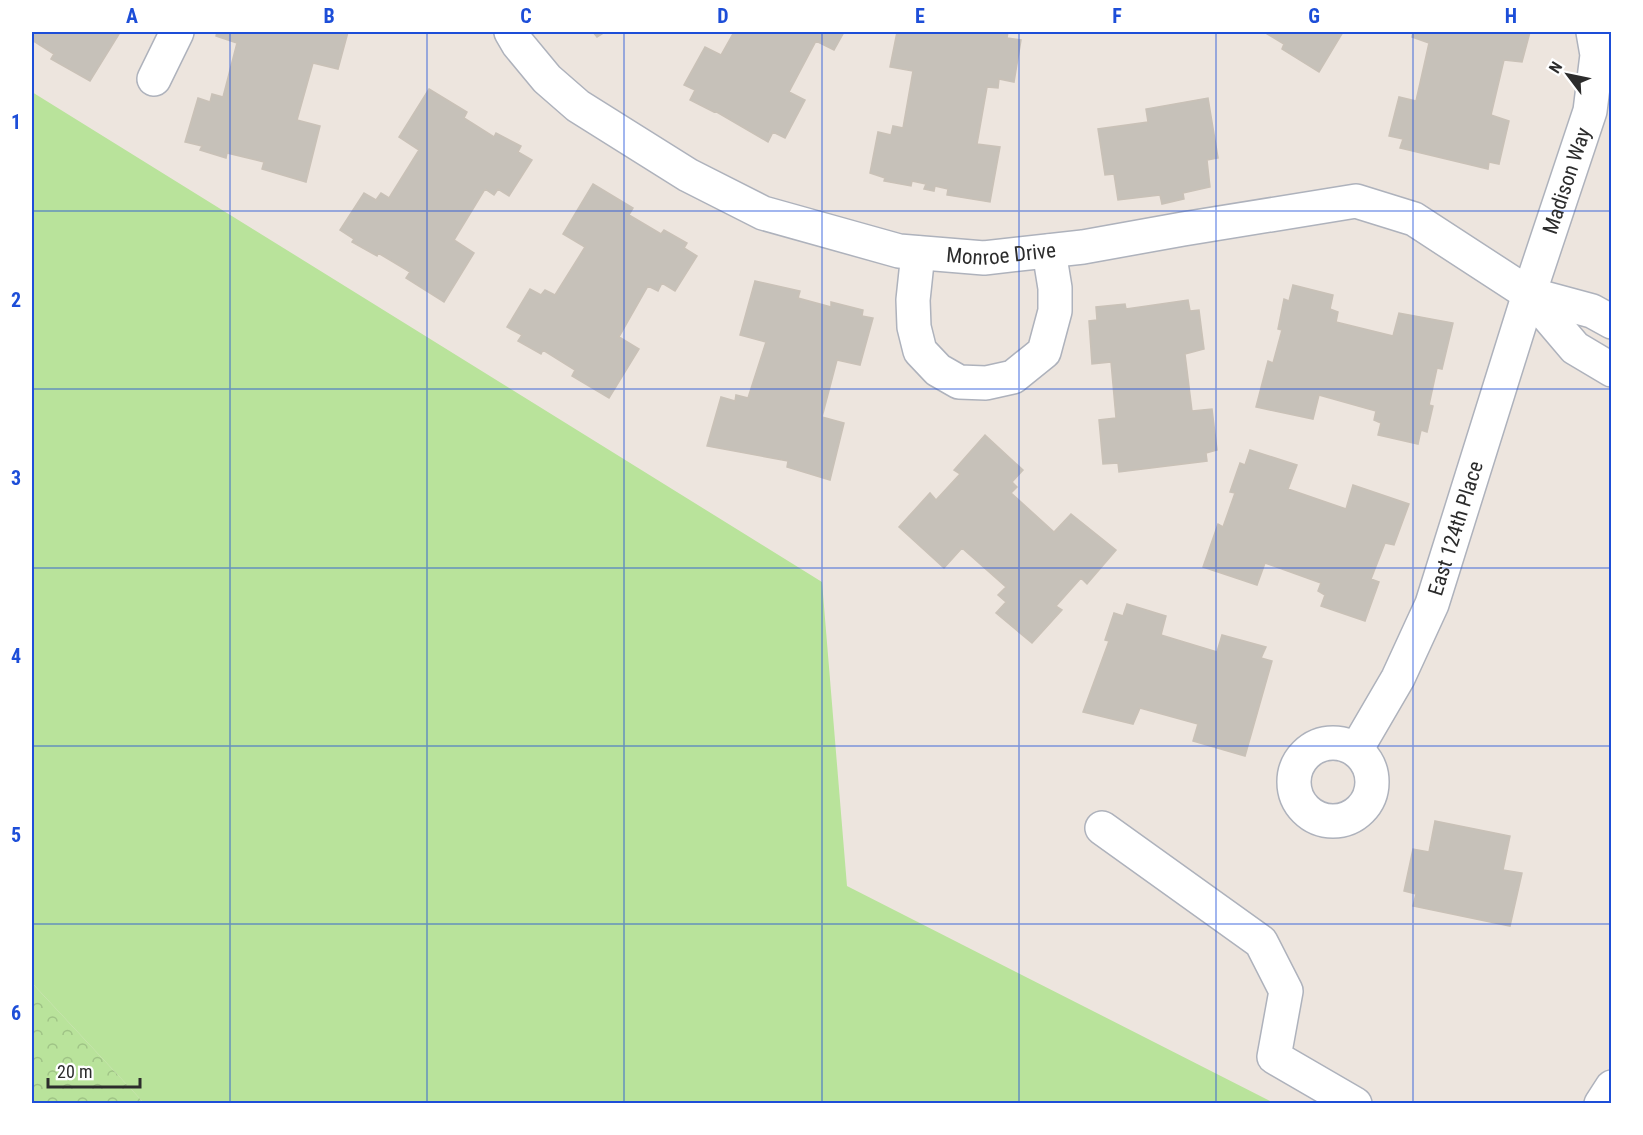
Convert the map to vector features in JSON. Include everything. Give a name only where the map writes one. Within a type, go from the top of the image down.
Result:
[{"type":"street","points":[[154,79],[177,32]]},
{"type":"street","name":"Monroe Drive","points":[[511,32],[547,79],[578,106],[688,175],[763,213],[899,251],[984,258],[1083,247],[1356,201],[1414,219],[1529,294],[1575,348],[1611,370]]},
{"type":"street","name":"Madison Way","points":[[1529,294],[1590,111],[1596,55],[1600,40]]},
{"type":"street","points":[[918,253],[913,300],[914,327],[920,351],[938,370],[959,382],[986,383],[1013,377],[1044,352],[1056,312],[1049,250]]},
{"type":"street","name":"Monroe Drive","points":[[1529,294],[1592,310],[1611,322]]},
{"type":"street","name":"East 124th Place","points":[[1356,750],[1398,678],[1432,604],[1529,294]]},
{"type":"street","points":[[1102,828],[1261,942],[1286,991],[1274,1057],[1355,1104]]},
{"type":"street","points":[[1601,1104],[1611,1087]]},
{"type":"green space","points":[[32,92],[822,582],[847,886],[1274,1103],[144,1103],[32,983]]},
{"type":"green space","points":[[32,983],[144,1103],[32,1103]]},
{"type":"building","points":[[32,32],[115,32],[119,34],[90,81],[51,59],[54,54],[32,40]]},
{"type":"building","points":[[217,32],[348,32],[338,69],[313,63],[297,120],[320,126],[306,182],[262,169],[264,162],[227,153],[226,158],[200,150],[202,146],[185,142],[198,98],[210,102],[212,94],[223,97],[237,43],[216,36]]},
{"type":"building","points":[[593,32],[605,32],[597,37]]},
{"type":"building","points":[[734,32],[844,32],[834,50],[816,41],[789,92],[805,100],[785,138],[773,132],[768,142],[715,111],[690,100],[695,90],[684,85],[705,47],[721,55]]},
{"type":"building","points":[[897,32],[1008,32],[1007,38],[1021,40],[1014,82],[999,79],[998,88],[987,87],[977,144],[1000,147],[990,202],[947,195],[948,189],[935,186],[934,191],[924,189],[926,184],[912,181],[911,186],[884,181],[885,178],[870,173],[878,132],[891,135],[893,126],[903,128],[913,71],[890,67]]},
{"type":"building","points":[[1264,32],[1343,32],[1319,72],[1282,49],[1284,44]]},
{"type":"building","points":[[1413,32],[1530,32],[1522,62],[1504,60],[1491,115],[1509,121],[1499,164],[1489,162],[1488,169],[1400,148],[1403,139],[1389,136],[1399,97],[1416,101],[1429,43],[1412,37]]},
{"type":"building","points":[[429,89],[467,112],[464,118],[494,137],[496,133],[521,146],[518,152],[532,160],[509,196],[498,189],[494,195],[485,189],[454,240],[474,253],[444,302],[406,278],[410,272],[378,253],[377,256],[352,242],[354,239],[340,230],[364,193],[376,200],[381,193],[389,198],[419,150],[399,137]]},
{"type":"building","points":[[1208,98],[1218,158],[1207,160],[1210,187],[1183,193],[1184,199],[1162,204],[1160,195],[1118,200],[1114,174],[1105,175],[1098,129],[1148,122],[1146,109]]},
{"type":"building","points":[[593,184],[633,208],[629,215],[661,234],[664,230],[687,243],[684,248],[697,256],[675,291],[662,283],[658,291],[648,286],[619,337],[639,349],[609,398],[572,376],[575,370],[543,350],[541,354],[518,341],[522,335],[507,327],[530,289],[541,295],[545,290],[555,295],[585,247],[563,234]]},
{"type":"building","points":[[755,281],[800,291],[798,298],[831,307],[831,302],[863,310],[862,316],[873,318],[860,365],[837,360],[822,417],[844,423],[830,480],[787,467],[788,461],[707,446],[721,397],[735,401],[736,395],[748,398],[766,342],[740,335]]},
{"type":"building","points":[[1293,285],[1333,295],[1330,309],[1338,312],[1336,322],[1393,336],[1399,313],[1453,323],[1442,369],[1437,368],[1429,405],[1433,406],[1427,432],[1421,430],[1418,444],[1378,435],[1381,423],[1374,420],[1376,411],[1319,395],[1313,419],[1256,407],[1268,361],[1273,363],[1282,330],[1278,329],[1284,299],[1289,301]]},
{"type":"building","points":[[1188,300],[1190,311],[1199,310],[1204,349],[1185,354],[1192,411],[1212,409],[1217,450],[1206,453],[1207,461],[1119,472],[1118,463],[1103,464],[1099,420],[1116,418],[1111,362],[1092,364],[1089,321],[1097,320],[1096,307],[1125,304],[1126,309]]},
{"type":"building","points":[[985,435],[1023,470],[1012,482],[1017,487],[1011,493],[1054,532],[1071,514],[1116,550],[1087,584],[1081,578],[1056,606],[1062,610],[1032,643],[996,613],[1006,602],[998,595],[1006,587],[962,548],[944,568],[899,527],[930,493],[936,500],[960,474],[954,470]]},
{"type":"building","points":[[1250,450],[1297,465],[1288,489],[1346,509],[1353,485],[1409,504],[1394,545],[1385,543],[1371,579],[1379,582],[1365,621],[1321,606],[1325,595],[1318,591],[1321,583],[1265,563],[1257,585],[1203,567],[1218,524],[1223,527],[1235,493],[1230,492],[1240,463],[1245,465]]},
{"type":"building","points":[[1127,604],[1166,616],[1161,635],[1217,652],[1222,635],[1266,647],[1261,658],[1272,661],[1245,756],[1193,741],[1198,724],[1140,708],[1133,724],[1083,712],[1109,641],[1105,640],[1114,613],[1123,616]]},
{"type":"building","points":[[1435,821],[1510,836],[1503,870],[1522,873],[1510,926],[1413,906],[1416,894],[1404,891],[1413,849],[1429,852]]}]
